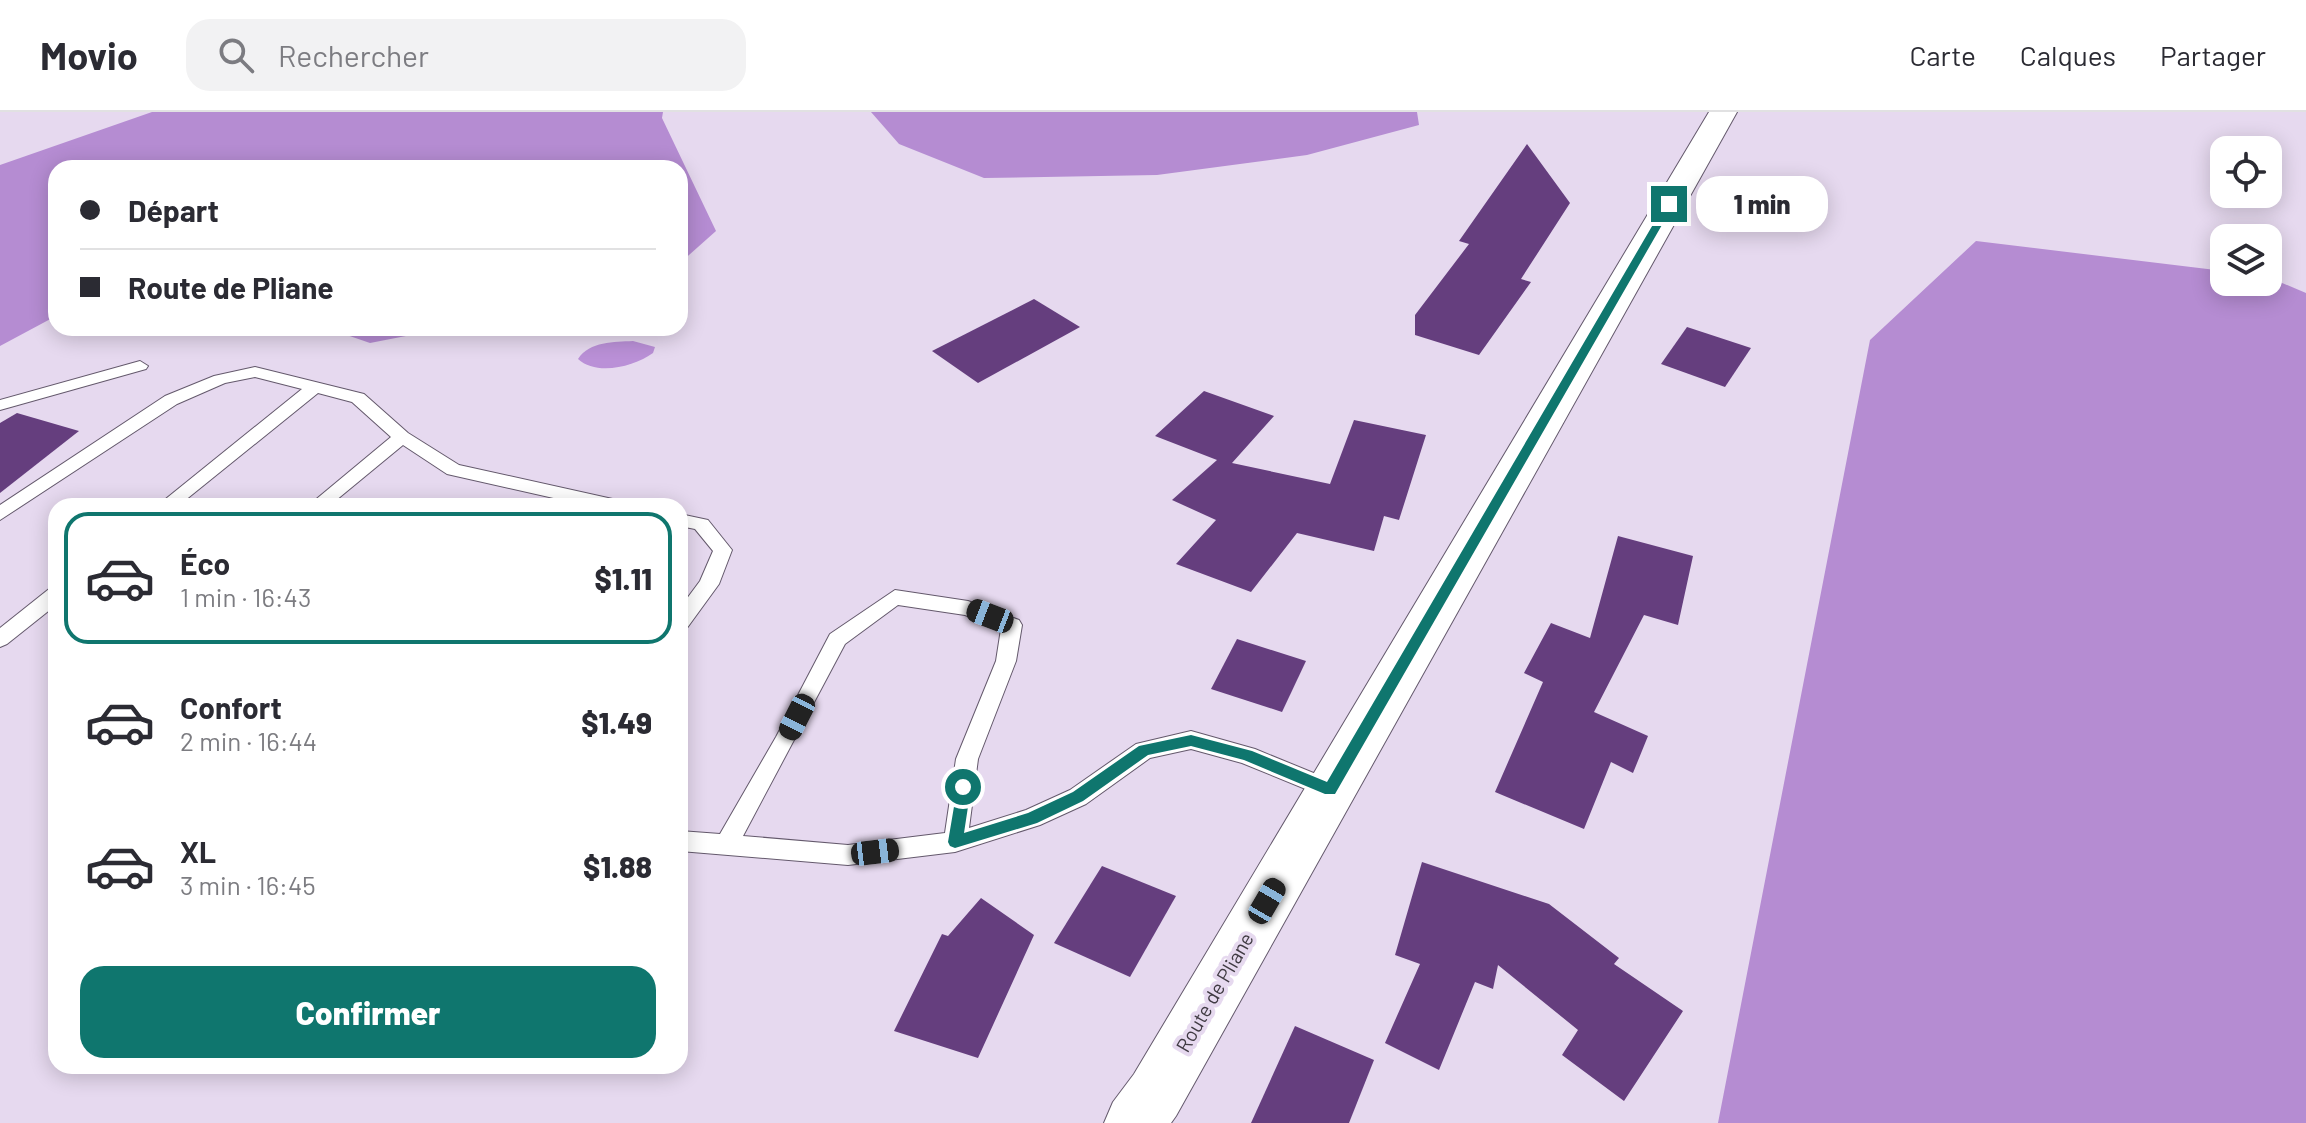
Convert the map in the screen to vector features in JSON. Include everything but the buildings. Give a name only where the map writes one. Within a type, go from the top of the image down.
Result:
[{"type":"street","name":"Route de Pliane","points":[[1134,1123],[1155,1095],[1723,112]]},
{"type":"lane","points":[[0,405],[140,366]]},
{"type":"lane","points":[[0,514],[171,400],[220,379],[255,372],[358,398],[402,437],[453,470],[581,498]]},
{"type":"lane","points":[[176,498],[316,386]]},
{"type":"lane","points":[[327,498],[402,437]]},
{"type":"lane","points":[[688,522],[701,524],[723,550],[709,584],[688,612]]},
{"type":"lane","points":[[726,845],[784,743],[837,639],[895,597],[968,608],[1012,625],[1006,661],[967,759],[955,842]]},
{"type":"lane","points":[[0,639],[48,600]]},
{"type":"lane","points":[[688,842],[848,855],[955,842],[1032,818],[1078,797],[1144,750],[1191,740],[1247,755],[1330,790]]},
{"type":"shaded area","points":[[152,112],[663,112],[662,118],[682,160],[48,160],[48,320],[0,346],[0,165]]},
{"type":"shaded area","points":[[871,112],[1417,112],[1419,125],[1307,155],[1157,175],[984,178],[899,144]]},
{"type":"shaded area","points":[[688,172],[716,231],[688,256]]},
{"type":"shaded area","points":[[1976,241],[2210,269],[2210,296],[2282,296],[2282,283],[2306,293],[2306,1123],[1718,1123],[1870,340]]},
{"type":"shaded area","points":[[350,336],[406,336],[370,343]]},
{"type":"shaded area","points":[[633,341],[655,347],[653,353],[615,368],[595,367],[578,359],[596,346]]},
{"type":"route","points":[[963,787],[955,842],[1032,818],[1078,797],[1144,750],[1191,740],[1247,755],[1330,790],[1669,204]]}]
